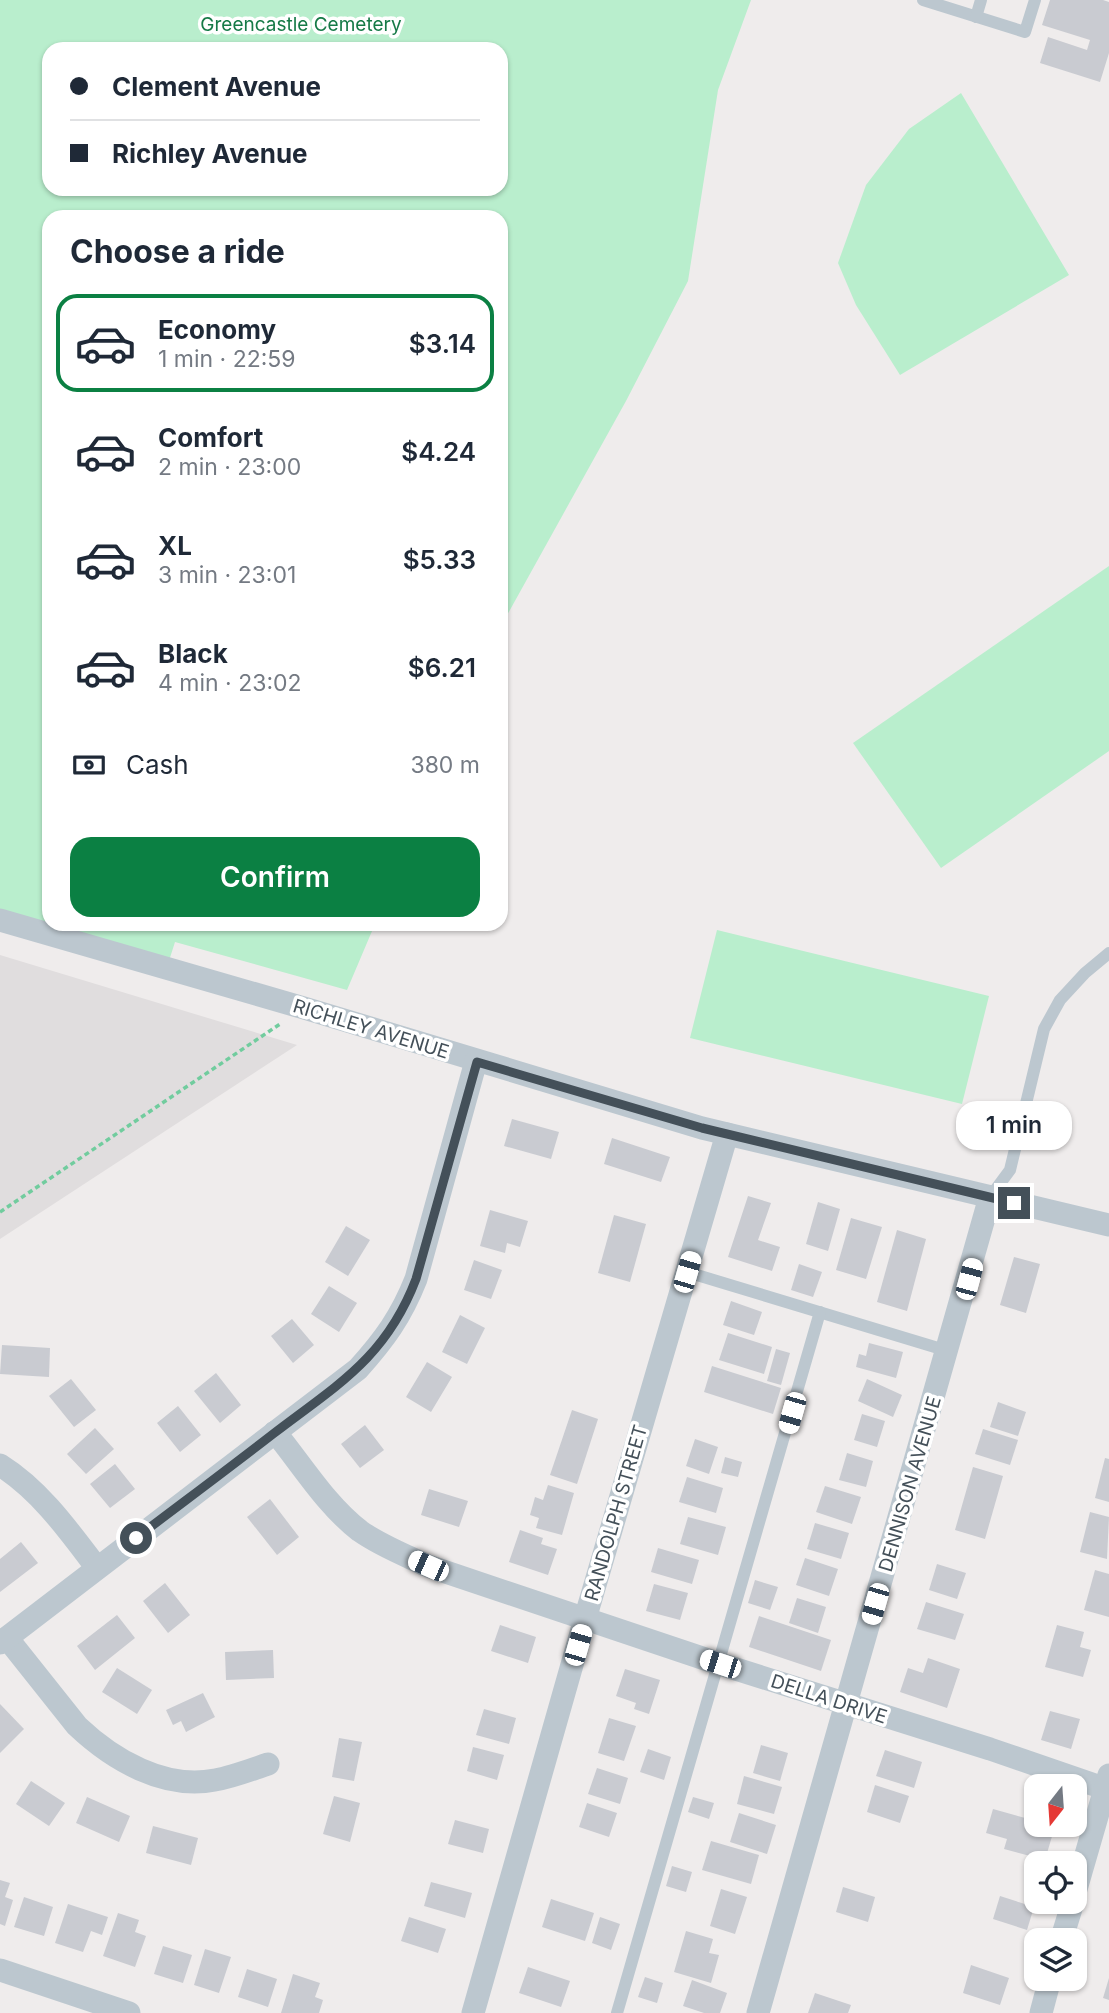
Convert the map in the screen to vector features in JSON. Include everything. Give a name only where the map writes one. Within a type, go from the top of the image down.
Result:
[{"type":"street","name":"RICHLEY AVENUE","points":[[0,920],[727,1134],[1109,1226]]},
{"type":"street","points":[[268,1764],[213,1781],[192,1782],[161,1777],[120,1760],[77,1726],[4,1641],[358,1369],[389,1334],[416,1279],[477,1062]]},
{"type":"street","name":"RANDOLPH STREET","points":[[473,2013],[727,1134]]},
{"type":"street","name":"DENNISON AVENUE","points":[[758,2013],[990,1197]]},
{"type":"street","name":"DELLA DRIVE","points":[[275,1432],[336,1507],[359,1530],[385,1546],[428,1566],[846,1705],[1107,1784]]},
{"type":"street","points":[[0,1465],[22,1482],[59,1519],[97,1569]]},
{"type":"street","points":[[1087,1852],[1107,1784]]},
{"type":"street","points":[[0,1970],[130,2013]]},
{"type":"street","points":[[1041,2013],[1047,1991]]},
{"type":"lane","points":[[923,0],[1025,32],[1035,0]]},
{"type":"lane","points":[[976,17],[981,0]]},
{"type":"lane","points":[[990,1197],[1010,1170],[1044,1029],[1060,1000],[1085,972],[1109,953]]},
{"type":"lane","points":[[687,1272],[948,1352]]},
{"type":"lane","points":[[617,2013],[820,1312]]},
{"type":"path","points":[[0,1212],[304,1008]]},
{"type":"shaded area","points":[[0,955],[297,1045],[0,1239]]},
{"type":"green space","name":"Greencastle Cemetery","points":[[0,0],[751,0],[718,90],[688,281],[626,401],[508,613],[508,210],[42,210],[42,931],[372,931],[347,990],[175,942],[167,967],[0,920]]},
{"type":"green space","points":[[961,93],[1069,275],[900,375],[856,305],[838,263],[866,185],[909,129]]},
{"type":"green space","points":[[1109,566],[1109,751],[941,868],[853,743]]},
{"type":"green space","points":[[717,930],[989,996],[962,1104],[690,1038]]},
{"type":"building","points":[[1050,0],[1109,2],[1109,53],[1100,82],[1040,63],[1048,37],[1087,50],[1090,40],[1042,25]]},
{"type":"building","points":[[512,1119],[559,1132],[551,1159],[504,1146]]},
{"type":"building","points":[[612,1138],[670,1157],[661,1182],[604,1164]]},
{"type":"building","points":[[748,1196],[771,1203],[758,1240],[780,1247],[772,1271],[728,1257]]},
{"type":"building","points":[[818,1202],[840,1209],[828,1251],[806,1244]]},
{"type":"building","points":[[490,1210],[528,1221],[520,1247],[507,1243],[505,1253],[480,1246]]},
{"type":"building","points":[[614,1215],[646,1224],[630,1282],[598,1273]]},
{"type":"building","points":[[851,1218],[882,1227],[866,1279],[836,1270]]},
{"type":"building","points":[[346,1226],[370,1240],[348,1276],[325,1262]]},
{"type":"building","points":[[897,1230],[926,1239],[907,1311],[877,1302]]},
{"type":"building","points":[[1014,1257],[1040,1264],[1026,1313],[1000,1305]]},
{"type":"building","points":[[474,1260],[502,1270],[491,1299],[464,1290]]},
{"type":"building","points":[[799,1264],[822,1272],[813,1297],[791,1290]]},
{"type":"building","points":[[329,1286],[357,1303],[339,1332],[311,1314]]},
{"type":"building","points":[[731,1301],[762,1312],[754,1335],[723,1325]]},
{"type":"building","points":[[460,1315],[485,1328],[467,1364],[442,1352]]},
{"type":"building","points":[[292,1319],[314,1345],[293,1363],[271,1336]]},
{"type":"building","points":[[728,1333],[772,1347],[764,1374],[719,1360]]},
{"type":"building","points":[[869,1343],[903,1352],[896,1378],[856,1367],[859,1354],[866,1356]]},
{"type":"building","points":[[2,1345],[50,1348],[49,1377],[0,1374]]},
{"type":"building","points":[[776,1349],[790,1353],[781,1385],[767,1381]]},
{"type":"building","points":[[427,1362],[452,1377],[431,1412],[406,1397]]},
{"type":"building","points":[[712,1366],[781,1388],[773,1414],[704,1392]]},
{"type":"building","points":[[216,1373],[241,1405],[220,1423],[194,1391]]},
{"type":"building","points":[[71,1379],[96,1410],[74,1427],[49,1396]]},
{"type":"building","points":[[867,1379],[902,1395],[893,1417],[858,1401]]},
{"type":"building","points":[[998,1402],[1026,1412],[1018,1436],[990,1427]]},
{"type":"building","points":[[178,1406],[201,1435],[180,1452],[157,1423]]},
{"type":"building","points":[[572,1410],[598,1419],[577,1484],[550,1475]]},
{"type":"building","points":[[862,1414],[885,1421],[877,1447],[854,1440]]},
{"type":"building","points":[[365,1425],[384,1450],[360,1468],[341,1444]]},
{"type":"building","points":[[95,1428],[114,1449],[86,1474],[67,1454]]},
{"type":"building","points":[[983,1429],[1018,1440],[1010,1465],[975,1454]]},
{"type":"building","points":[[695,1439],[718,1447],[709,1474],[686,1466]]},
{"type":"building","points":[[847,1453],[873,1461],[866,1487],[839,1480]]},
{"type":"building","points":[[725,1457],[742,1462],[738,1477],[721,1473]]},
{"type":"building","points":[[1105,1458],[1109,1459],[1109,1502],[1095,1498]]},
{"type":"building","points":[[115,1464],[135,1489],[110,1508],[90,1484]]},
{"type":"building","points":[[973,1467],[1003,1476],[985,1539],[955,1530]]},
{"type":"building","points":[[687,1477],[723,1488],[716,1513],[679,1502]]},
{"type":"building","points":[[548,1485],[574,1493],[562,1535],[536,1528],[539,1518],[530,1515],[535,1497],[543,1500]]},
{"type":"building","points":[[825,1486],[861,1497],[852,1524],[816,1512]]},
{"type":"building","points":[[429,1489],[468,1501],[459,1527],[421,1515]]},
{"type":"building","points":[[270,1499],[299,1537],[277,1555],[247,1517]]},
{"type":"building","points":[[1090,1512],[1109,1517],[1107,1559],[1080,1552]]},
{"type":"building","points":[[688,1517],[726,1527],[718,1555],[680,1544]]},
{"type":"building","points":[[815,1523],[849,1533],[841,1559],[807,1549]]},
{"type":"building","points":[[520,1530],[543,1538],[541,1544],[557,1549],[548,1575],[509,1562]]},
{"type":"building","points":[[21,1542],[38,1563],[0,1592],[0,1559]]},
{"type":"building","points":[[658,1548],[699,1560],[692,1584],[651,1572]]},
{"type":"building","points":[[805,1558],[838,1569],[829,1596],[796,1585]]},
{"type":"building","points":[[937,1564],[966,1573],[957,1599],[929,1590]]},
{"type":"building","points":[[1095,1570],[1109,1574],[1109,1617],[1084,1610]]},
{"type":"building","points":[[755,1580],[778,1587],[770,1610],[748,1603]]},
{"type":"building","points":[[165,1583],[190,1615],[168,1633],[143,1601]]},
{"type":"building","points":[[654,1584],[688,1593],[680,1620],[646,1611]]},
{"type":"building","points":[[797,1598],[826,1607],[818,1633],[789,1623]]},
{"type":"building","points":[[926,1602],[964,1614],[955,1640],[917,1629]]},
{"type":"building","points":[[117,1615],[135,1638],[95,1670],[77,1646]]},
{"type":"building","points":[[759,1616],[831,1640],[821,1671],[749,1647]]},
{"type":"building","points":[[500,1625],[536,1637],[528,1663],[491,1651]]},
{"type":"building","points":[[1057,1625],[1084,1632],[1080,1647],[1091,1650],[1083,1677],[1045,1667]]},
{"type":"building","points":[[273,1650],[274,1678],[226,1680],[225,1652]]},
{"type":"building","points":[[928,1658],[960,1669],[947,1708],[900,1692],[908,1668],[923,1673]]},
{"type":"building","points":[[117,1668],[152,1690],[137,1714],[102,1692]]},
{"type":"building","points":[[625,1669],[660,1680],[649,1714],[634,1709],[636,1703],[616,1696]]},
{"type":"building","points":[[203,1693],[215,1717],[186,1732],[181,1721],[173,1725],[166,1710]]},
{"type":"building","points":[[0,1704],[24,1729],[0,1753]]},
{"type":"building","points":[[484,1709],[516,1718],[509,1744],[476,1735]]},
{"type":"building","points":[[1050,1711],[1080,1719],[1071,1749],[1041,1740]]},
{"type":"building","points":[[609,1718],[636,1726],[624,1761],[598,1753]]},
{"type":"building","points":[[339,1738],[362,1742],[354,1781],[332,1777]]},
{"type":"building","points":[[761,1745],[788,1753],[780,1781],[753,1773]]},
{"type":"building","points":[[473,1747],[504,1755],[497,1780],[467,1771]]},
{"type":"building","points":[[648,1749],[671,1757],[664,1780],[640,1772]]},
{"type":"building","points":[[885,1750],[922,1762],[914,1788],[876,1776]]},
{"type":"building","points":[[597,1768],[628,1778],[620,1804],[588,1794]]},
{"type":"building","points":[[744,1776],[782,1787],[774,1814],[737,1804]]},
{"type":"building","points":[[31,1781],[65,1803],[49,1826],[16,1804]]},
{"type":"building","points":[[875,1785],[909,1796],[900,1823],[867,1812]]},
{"type":"building","points":[[334,1796],[360,1803],[350,1842],[323,1834]]},
{"type":"building","points":[[87,1797],[130,1816],[119,1842],[76,1823]]},
{"type":"building","points":[[693,1797],[714,1803],[709,1819],[688,1812]]},
{"type":"building","points":[[587,1803],[617,1813],[609,1837],[579,1827]]},
{"type":"building","points":[[993,1809],[1024,1818],[1024,1838],[1052,1838],[1048,1851],[1024,1851],[1024,1854],[1004,1849],[1007,1839],[986,1833]]},
{"type":"building","points":[[739,1813],[776,1825],[767,1854],[730,1842]]},
{"type":"building","points":[[455,1820],[489,1829],[483,1853],[448,1844]]},
{"type":"building","points":[[153,1826],[198,1838],[191,1865],[146,1853]]},
{"type":"building","points":[[711,1841],[759,1855],[751,1884],[702,1870]]},
{"type":"building","points":[[672,1866],[692,1872],[686,1892],[666,1886]]},
{"type":"building","points":[[0,1880],[10,1883],[5,1897],[13,1900],[5,1926],[0,1924]]},
{"type":"building","points":[[431,1882],[472,1893],[465,1918],[424,1906]]},
{"type":"building","points":[[843,1887],[875,1897],[868,1922],[836,1912]]},
{"type":"building","points":[[721,1889],[747,1897],[735,1934],[710,1926]]},
{"type":"building","points":[[1000,1896],[1024,1904],[1024,1914],[1032,1914],[1028,1928],[1024,1929],[993,1919]]},
{"type":"building","points":[[24,1897],[53,1907],[44,1936],[14,1927]]},
{"type":"building","points":[[551,1899],[594,1913],[585,1941],[542,1927]]},
{"type":"building","points":[[68,1904],[108,1917],[102,1935],[91,1931],[83,1952],[55,1943]]},
{"type":"building","points":[[118,1913],[139,1920],[135,1932],[146,1936],[135,1967],[103,1956]]},
{"type":"building","points":[[409,1917],[446,1929],[438,1953],[401,1941]]},
{"type":"building","points":[[600,1917],[620,1924],[611,1950],[592,1943]]},
{"type":"building","points":[[686,1931],[713,1939],[709,1953],[719,1955],[711,1983],[674,1972]]},
{"type":"building","points":[[163,1946],[192,1955],[183,1983],[154,1974]]},
{"type":"building","points":[[205,1949],[231,1957],[219,1993],[194,1985]]},
{"type":"building","points":[[971,1965],[1009,1978],[1000,2005],[963,1993]]},
{"type":"building","points":[[528,1967],[570,1981],[561,2007],[519,1993]]},
{"type":"building","points":[[247,1969],[277,1979],[268,2007],[238,1997]]},
{"type":"building","points":[[293,1974],[320,1983],[315,1997],[323,2000],[319,2013],[281,2013]]},
{"type":"building","points":[[645,1977],[663,1983],[657,2003],[638,1997]]},
{"type":"building","points":[[1109,1978],[1109,2000],[1103,1998]]},
{"type":"building","points":[[692,1980],[727,1993],[720,2013],[704,2013],[683,2006]]},
{"type":"building","points":[[815,1993],[851,2005],[848,2013],[808,2013]]},
{"type":"route","points":[[136,1538],[358,1369],[389,1334],[416,1279],[477,1062],[702,1128],[1014,1203]]}]
